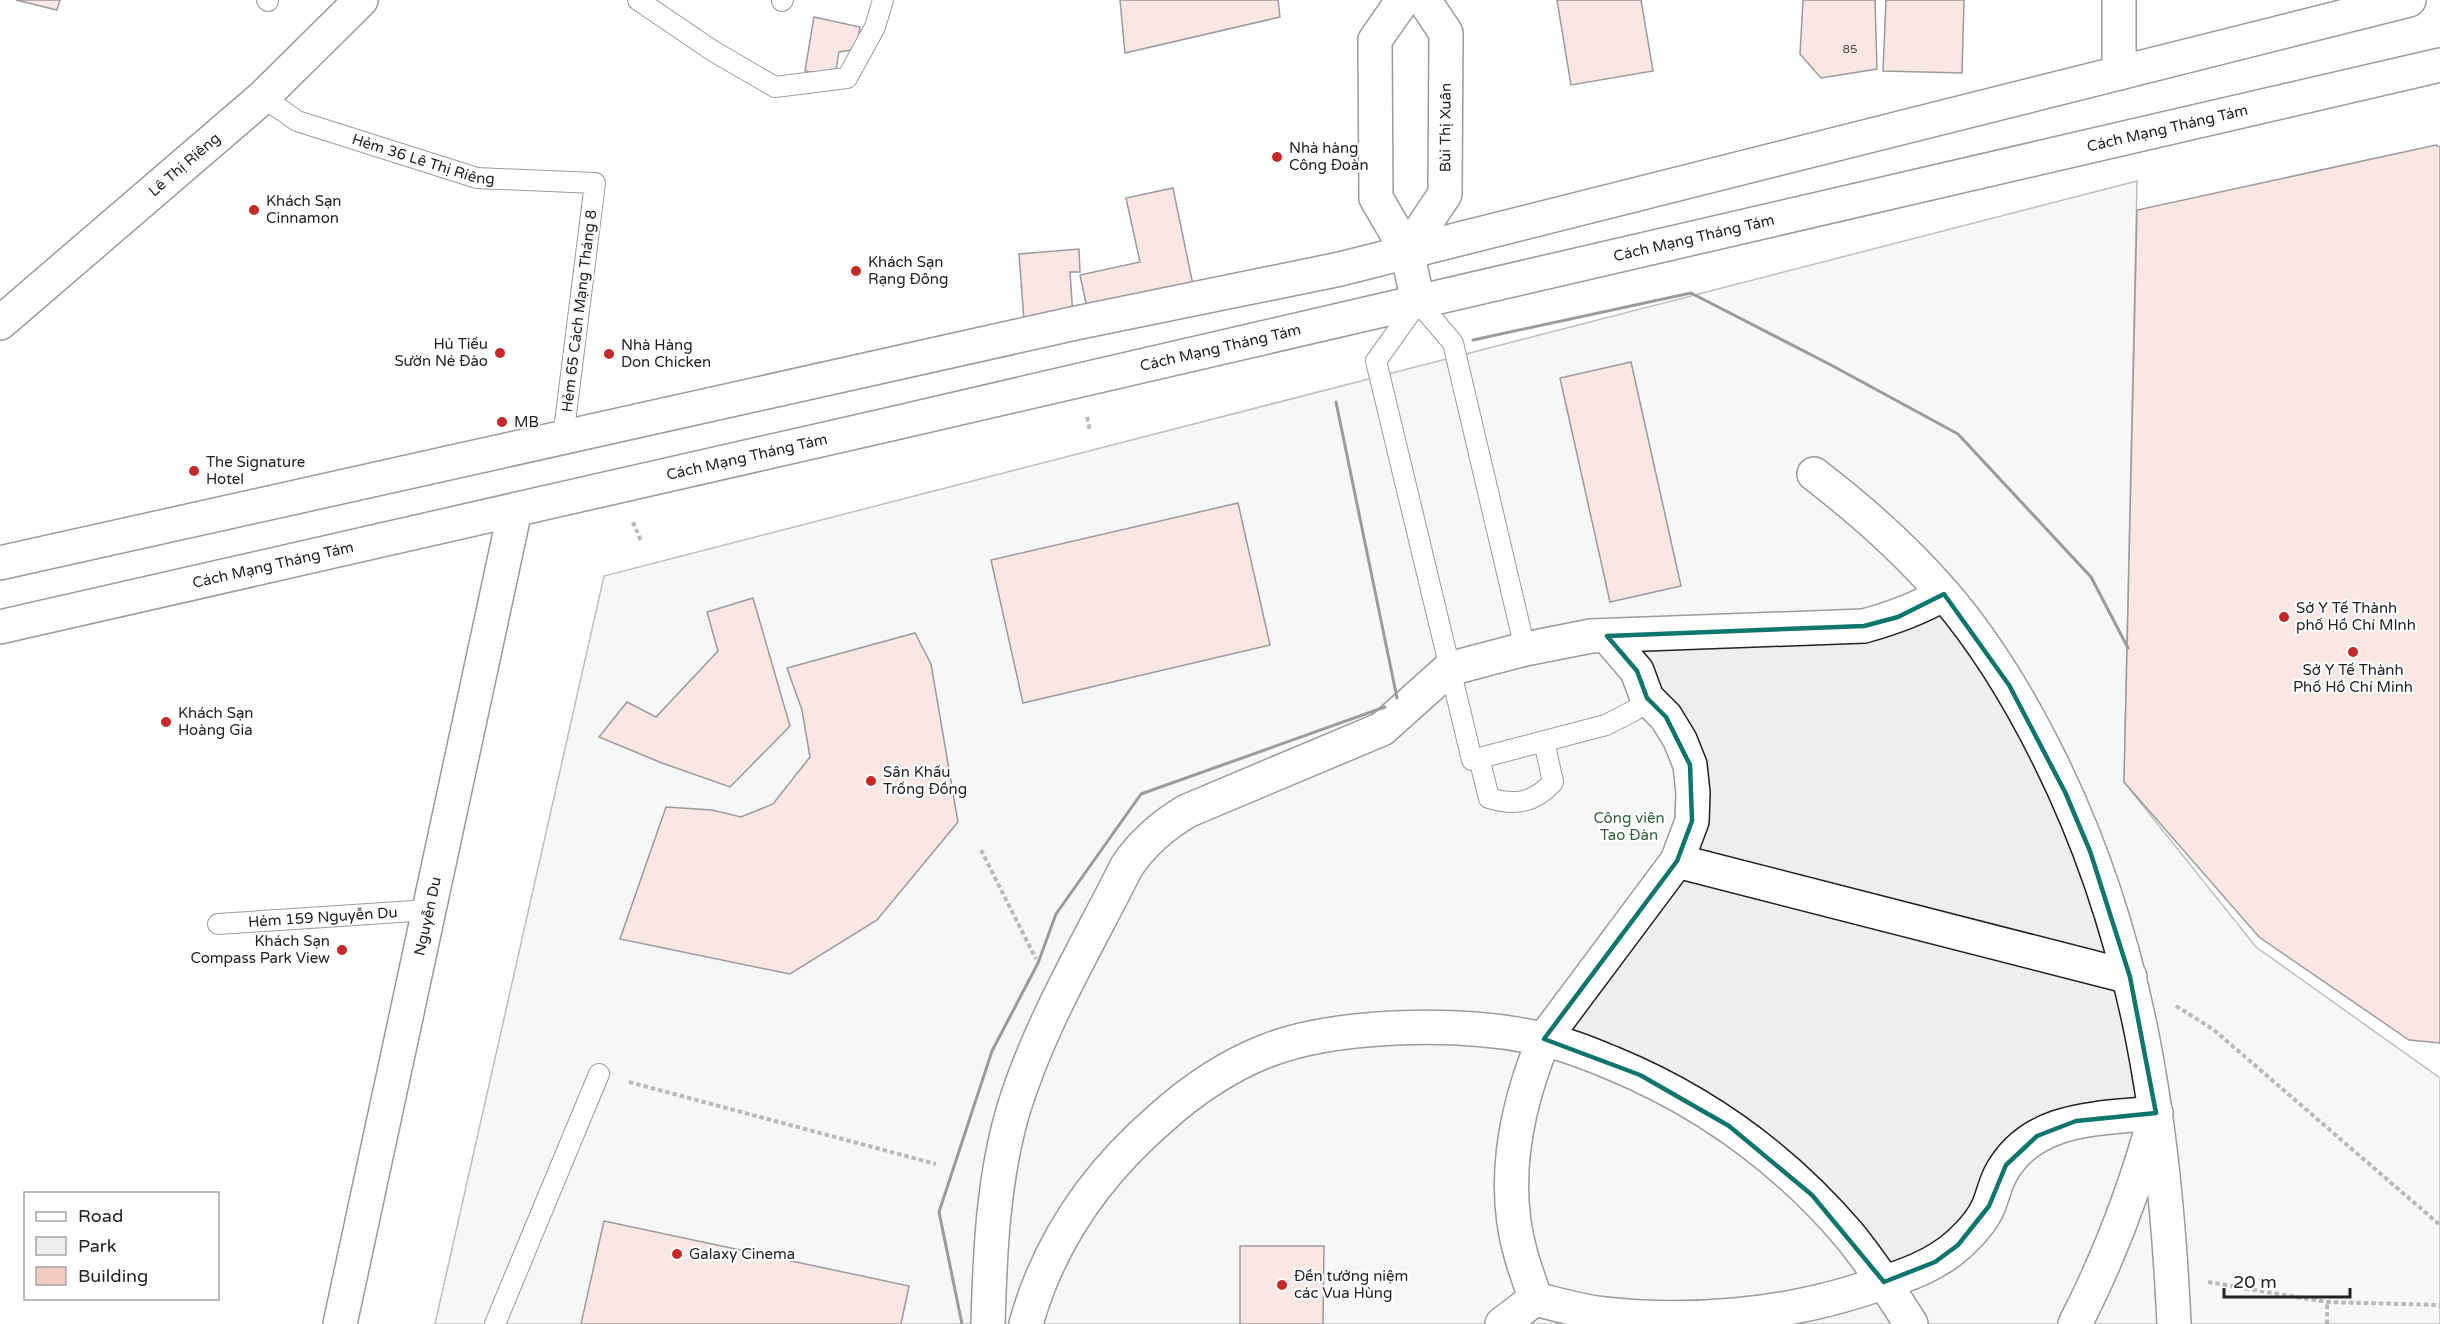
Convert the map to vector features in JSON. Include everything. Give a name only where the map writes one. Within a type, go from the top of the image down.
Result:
[{"type":"street","name":"Lê Thị Riêng","points":[[0,323],[263,97],[361,0]]},
{"type":"street","points":[[1403,0],[1375,40],[1376,198],[1407,251],[1418,302]]},
{"type":"street","name":"Bùi Thị Xuân","points":[[1407,251],[1445,194],[1446,33],[1424,0]]},
{"type":"street","points":[[2119,0],[2119,73]]},
{"type":"street","points":[[0,563],[1076,323],[1340,269],[2409,0]]},
{"type":"street","name":"Cách Mạng Tháng Tám","points":[[0,627],[2434,70]]},
{"type":"street","points":[[1814,474],[1860,510],[1904,550],[1944,594],[1979,638],[2009,685],[2061,782],[2097,871],[2130,977],[2145,1044],[2156,1113],[2169,1226],[2174,1324]]},
{"type":"street","name":"Nguyễn Du","points":[[340,1324],[515,510]]},
{"type":"street","points":[[988,1324],[992,1225],[999,1174],[1013,1112],[1034,1052],[1126,866],[1155,832],[1187,811],[1382,729],[1449,669],[1525,649],[1592,636],[1864,626],[1898,617],[1944,594]]},
{"type":"street","points":[[1535,1299],[1520,1253],[1511,1179],[1520,1107],[1530,1072],[1544,1039],[1677,861],[1692,821],[1693,793],[1690,765],[1680,740],[1666,717],[1647,698],[1636,671],[1607,636]]},
{"type":"street","points":[[1677,861],[2130,977]]},
{"type":"street","points":[[1026,1324],[1056,1244],[1076,1210],[1105,1172],[1137,1138],[1173,1107],[1234,1067],[1267,1051],[1317,1037],[1369,1029],[1428,1026],[1486,1029],[1544,1039],[1593,1055],[1686,1098],[1729,1126],[1770,1157],[1812,1195],[1850,1237],[1884,1282],[1911,1324]]},
{"type":"street","points":[[1502,1324],[1535,1299],[1598,1313],[1642,1318],[1731,1317],[1783,1310],[1834,1299],[1911,1274],[1935,1262],[1958,1245],[1976,1227],[1989,1206],[1995,1185],[2006,1165],[2020,1149],[2037,1136],[2055,1126],[2076,1121],[2156,1113]]},
{"type":"street","points":[[2075,1324],[2100,1275],[2122,1222],[2141,1168],[2156,1113]]},
{"type":"lane","points":[[638,0],[713,51],[775,87],[848,78],[875,27],[883,0]]},
{"type":"lane","name":"Hẻm 36 Lê Thị Riêng","points":[[263,97],[297,121],[477,178],[595,183]]},
{"type":"lane","name":"Hẻm 65 Cách Mạng Tháng 8","points":[[563,438],[595,183]]},
{"type":"lane","points":[[1525,649],[1453,343],[1418,302],[1377,361],[1472,760],[1606,725],[1635,710],[1647,698]]},
{"type":"lane","points":[[1479,758],[1489,798],[1505,803],[1523,802],[1535,798],[1553,782],[1544,741]]},
{"type":"lane","name":"Hẻm 159 Nguyễn Du","points":[[218,924],[429,910]]},
{"type":"lane","points":[[495,1324],[599,1074]]},
{"type":"path","points":[[981,850],[1059,1001]]},
{"type":"path","points":[[2130,977],[2214,1030],[2440,1225]]},
{"type":"path","points":[[599,1074],[936,1164]]},
{"type":"path","points":[[2172,1276],[2327,1302],[2440,1305]]},
{"type":"path","points":[[2327,1302],[2327,1324]]},
{"type":"highlighted area","points":[[1944,594],[2009,685],[2065,792],[2090,851],[2130,977],[2156,1113],[2076,1121],[2037,1136],[2006,1165],[1989,1206],[1958,1245],[1935,1262],[1884,1282],[1812,1195],[1729,1126],[1640,1075],[1544,1039],[1677,861],[1692,821],[1690,765],[1666,717],[1647,698],[1637,671],[1607,636],[1864,626],[1898,617]]},
{"type":"green space","name":"Công viên Tao Đàn","points":[[2137,181],[2124,782],[2256,947],[2440,1078],[2440,1324],[435,1324],[604,576]]},
{"type":"building","points":[[16,0],[60,0],[57,10]]},
{"type":"building","points":[[1120,0],[1278,0],[1280,17],[1125,53]]},
{"type":"building","points":[[1557,0],[1641,0],[1653,71],[1571,85]]},
{"type":"building","points":[[1803,0],[1875,0],[1877,69],[1821,78],[1800,54]]},
{"type":"building","points":[[1886,0],[1964,0],[1962,73],[1883,71]]},
{"type":"building","points":[[814,17],[860,27],[857,49],[839,52],[835,76],[805,71]]},
{"type":"building","name":"Sở Y Tế Thành phố Hồ Chí MInh","points":[[2436,145],[2440,147],[2440,1043],[2409,1040],[2259,937],[2124,782],[2137,210]]},
{"type":"building","points":[[1173,188],[1194,290],[1088,313],[1080,275],[1140,262],[1126,198]]},
{"type":"building","points":[[1079,249],[1080,272],[1070,272],[1073,317],[1024,320],[1019,254]]},
{"type":"building","points":[[1631,362],[1681,586],[1610,602],[1560,378]]},
{"type":"building","points":[[1238,503],[1270,645],[1023,703],[991,560]]},
{"type":"building","points":[[753,598],[790,726],[730,787],[662,763],[599,737],[627,702],[656,717],[718,651],[707,612]]},
{"type":"building","name":"Sân Khấu Trống Đồng","points":[[915,633],[931,664],[958,822],[877,920],[790,974],[620,939],[666,807],[712,810],[741,817],[773,804],[810,757],[802,710],[787,668]]},
{"type":"building","name":"Galaxy Cinema","points":[[604,1221],[909,1286],[901,1324],[581,1324]]},
{"type":"building","name":"Đền tưởng niệm các Vua Hùng","points":[[1240,1246],[1324,1246],[1323,1324],[1240,1324]]},
{"type":"wall","points":[[1473,340],[1691,293],[1958,434],[2091,577],[2128,648]]},
{"type":"wall","points":[[1336,402],[1397,698]]},
{"type":"wall","points":[[962,1324],[939,1212],[992,1051],[1038,963],[1056,914],[1141,794],[1385,707]]},
{"type":"place","name":"Nhà hàng Công Đoàn","points":[[1277,157]]},
{"type":"place","name":"Khách Sạn Cinnamon","points":[[254,210]]},
{"type":"place","name":"Khách Sạn Rạng Đông","points":[[856,271]]},
{"type":"place","name":"Hủ Tiếu Sườn Né Đào","points":[[500,353]]},
{"type":"place","name":"Nhà Hàng Don Chicken","points":[[609,354]]},
{"type":"place","name":"MB","points":[[502,422]]},
{"type":"place","name":"The Signature Hotel","points":[[194,471]]},
{"type":"place","name":"Sở Y Tế Thành phố Hồ Chí MInh","points":[[2284,617]]},
{"type":"place","name":"Sở Y Tế Thành Phố Hồ Chí Minh","points":[[2353,652]]},
{"type":"place","name":"Khách Sạn Hoàng Gia","points":[[166,722]]},
{"type":"place","name":"Sân Khấu Trống Đồng","points":[[871,781]]},
{"type":"place","name":"Khách Sạn Compass Park View","points":[[342,950]]},
{"type":"place","name":"Galaxy Cinema","points":[[677,1254]]},
{"type":"place","name":"Đền tưởng niệm các Vua Hùng","points":[[1282,1285]]}]
